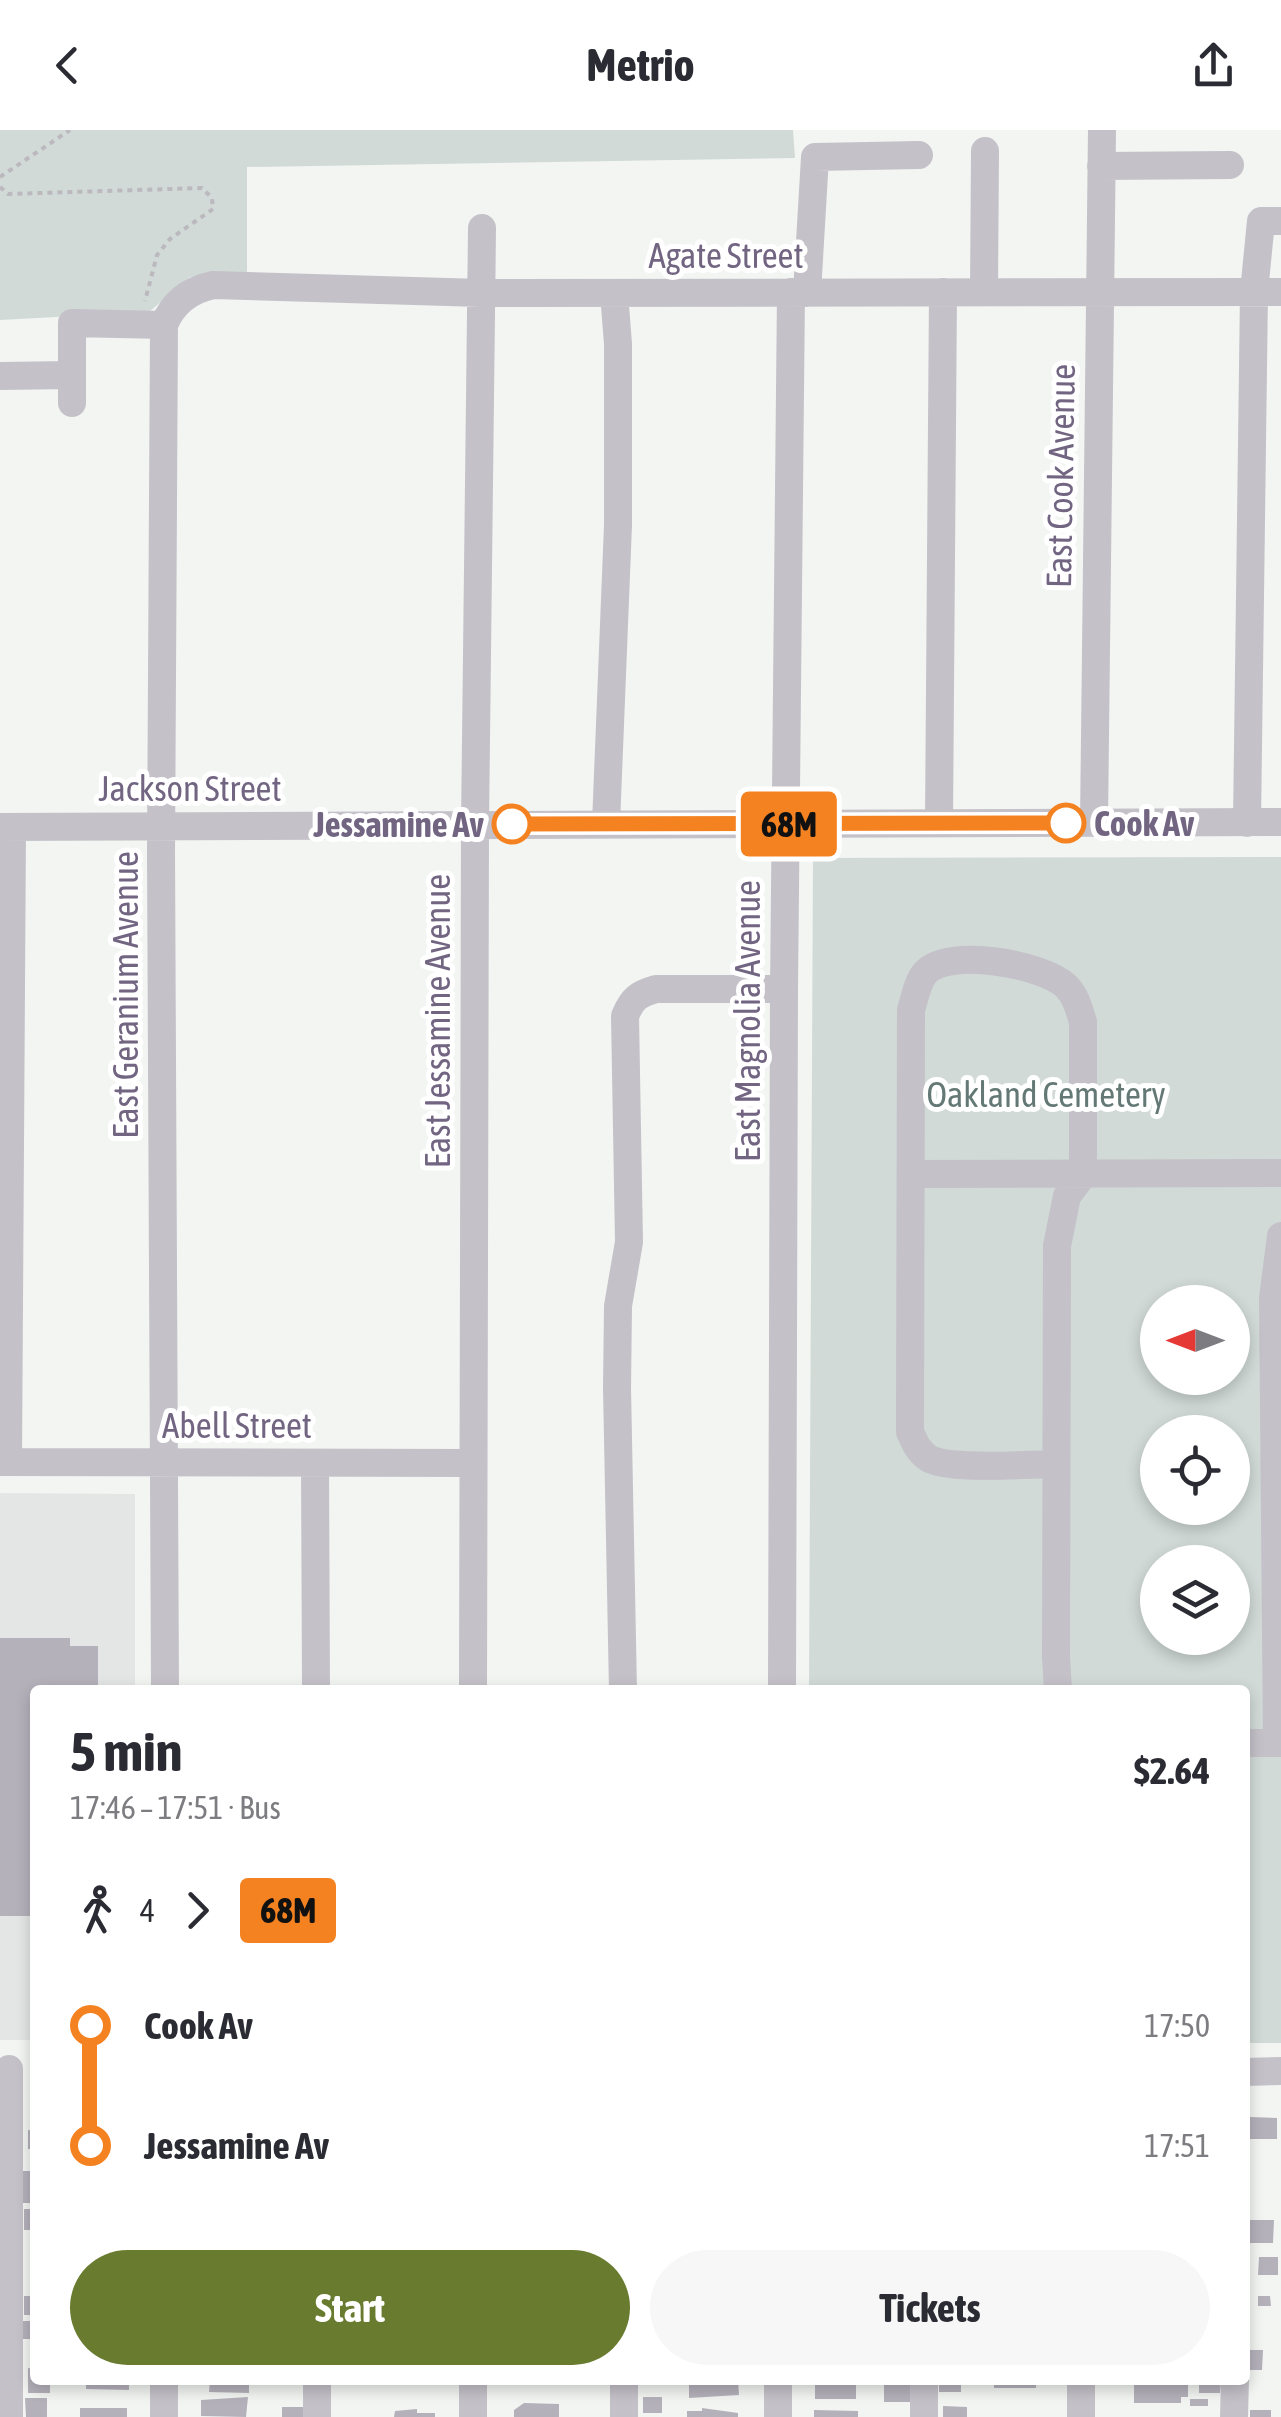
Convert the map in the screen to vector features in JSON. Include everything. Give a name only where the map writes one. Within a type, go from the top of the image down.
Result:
[{"type":"street","name":"East Cook Avenue","points":[[1094,823],[1102,130]]},
{"type":"street","points":[[984,292],[985,151]]},
{"type":"street","name":"East Magnolia Avenue","points":[[782,1685],[785,824],[799,292],[814,157],[919,156]]},
{"type":"street","points":[[1102,166],[1230,164]]},
{"type":"street","points":[[1246,822],[1268,292],[1261,221],[1281,221]]},
{"type":"street","name":"East Jessamine Avenue","points":[[473,1685],[475,824],[482,228]]},
{"type":"street","name":"Agate Street","points":[[162,312],[192,290],[213,285],[481,293],[1268,292]]},
{"type":"street","points":[[606,824],[618,526],[618,344],[614,292]]},
{"type":"street","points":[[939,823],[943,292]]},
{"type":"street","points":[[0,376],[72,389],[72,323],[162,312]]},
{"type":"street","name":"East Geranium Avenue","points":[[162,312],[164,1685]]},
{"type":"street","name":"Jackson Street","points":[[6,827],[1281,822]]},
{"type":"street","points":[[4,1462],[6,827]]},
{"type":"street","points":[[1056,1464],[932,1461],[918,1450],[910,1432],[912,1010],[917,987],[926,972],[954,960],[1017,964],[1034,969],[1068,988],[1077,1000],[1082,1022],[1082,1175],[1067,1196],[1057,1246],[1057,1685]]},
{"type":"street","points":[[623,1685],[617,1388],[618,1306],[629,1242],[625,1016],[631,1000],[656,990],[784,989]]},
{"type":"street","points":[[912,1174],[1281,1173]]},
{"type":"street","points":[[1250,1743],[1279,1743],[1273,1298],[1281,1236]]},
{"type":"street","name":"Abell Street","points":[[4,1462],[473,1463]]},
{"type":"street","points":[[315,1462],[316,1685]]},
{"type":"street","points":[[8,2417],[15,2069]]},
{"type":"street","points":[[1250,2072],[1281,2071]]},
{"type":"street","points":[[164,2385],[164,2417]]},
{"type":"street","points":[[317,2417],[318,2385]]},
{"type":"street","points":[[473,2385],[473,2417]]},
{"type":"street","points":[[624,2385],[624,2417]]},
{"type":"street","points":[[778,2385],[778,2417]]},
{"type":"street","points":[[924,2385],[924,2417]]},
{"type":"street","points":[[1081,2385],[1081,2417]]},
{"type":"street","points":[[1234,2417],[1235,2385]]},
{"type":"path","points":[[0,177],[70,130]]},
{"type":"path","points":[[0,187],[8,194],[202,188],[212,198],[213,209],[170,239],[157,255],[162,312]]},
{"type":"shaded area","points":[[0,1493],[135,1494],[135,1685],[30,1685],[30,2040],[0,2040]]},
{"type":"green space","points":[[0,130],[793,130],[795,158],[247,167],[247,276],[190,277],[149,312],[0,320]]},
{"type":"green space","name":"Oakland Cemetery","points":[[1281,857],[1281,2043],[1250,2043],[1250,1685],[809,1685],[813,858]]},
{"type":"building","points":[[0,1638],[70,1638],[70,1646],[98,1646],[98,1685],[30,1685],[30,1916],[0,1916]]},
{"type":"building","points":[[1250,2117],[1277,2118],[1277,2139],[1250,2139]]},
{"type":"building","points":[[23,2171],[30,2171],[30,2203],[23,2203]]},
{"type":"building","points":[[24,2209],[30,2209],[30,2230],[24,2230]]},
{"type":"building","points":[[1250,2220],[1274,2220],[1273,2243],[1250,2243]]},
{"type":"building","points":[[1259,2257],[1278,2257],[1278,2275],[1258,2275]]},
{"type":"building","points":[[24,2296],[30,2296],[30,2315],[24,2315]]},
{"type":"building","points":[[1258,2296],[1270,2296],[1271,2306],[1258,2306]]},
{"type":"building","points":[[23,2321],[30,2321],[30,2339],[23,2339]]},
{"type":"building","points":[[1250,2350],[1263,2350],[1262,2370],[1250,2370]]},
{"type":"building","points":[[28,2368],[30,2385],[50,2385],[50,2393],[28,2393]]},
{"type":"building","points":[[86,2385],[129,2385],[129,2390],[86,2389]]},
{"type":"building","points":[[210,2385],[249,2385],[249,2393],[209,2392]]},
{"type":"building","points":[[689,2385],[738,2385],[739,2395],[689,2398]]},
{"type":"building","points":[[815,2385],[856,2385],[856,2399],[815,2399]]},
{"type":"building","points":[[884,2385],[913,2385],[913,2402],[884,2402]]},
{"type":"building","points":[[939,2385],[961,2385],[961,2392],[939,2392]]},
{"type":"building","points":[[994,2385],[1036,2385],[1036,2388]]},
{"type":"building","points":[[1134,2385],[1188,2385],[1188,2397],[1181,2397],[1181,2403],[1134,2403]]},
{"type":"building","points":[[1199,2385],[1221,2385],[1220,2393],[1199,2393]]},
{"type":"building","points":[[248,2397],[246,2417],[201,2416],[201,2400]]},
{"type":"building","points":[[643,2397],[662,2397],[662,2413],[643,2413]]},
{"type":"building","points":[[25,2398],[47,2398],[47,2417],[26,2417]]},
{"type":"building","points":[[1190,2399],[1208,2399],[1208,2406],[1190,2406]]},
{"type":"building","points":[[524,2403],[559,2404],[559,2417],[514,2417],[514,2410]]},
{"type":"building","points":[[943,2406],[967,2407],[967,2417],[943,2417]]},
{"type":"building","points":[[282,2407],[306,2407],[306,2417],[282,2417]]},
{"type":"building","points":[[80,2408],[127,2408],[127,2417],[80,2417]]},
{"type":"building","points":[[702,2408],[738,2413],[738,2417],[687,2417],[687,2411]]},
{"type":"building","points":[[417,2409],[417,2413],[435,2413],[435,2417],[394,2417],[395,2411]]},
{"type":"building","points":[[814,2410],[858,2411],[858,2417],[814,2417]]},
{"type":"building","points":[[1250,2410],[1271,2410],[1271,2417],[1250,2417]]},
{"type":"bus line","name":"68M","points":[[512,824],[1066,823]]},
{"type":"place","name":"Cook Av","points":[[1066,823]]},
{"type":"place","name":"Jessamine Av","points":[[512,824]]}]
